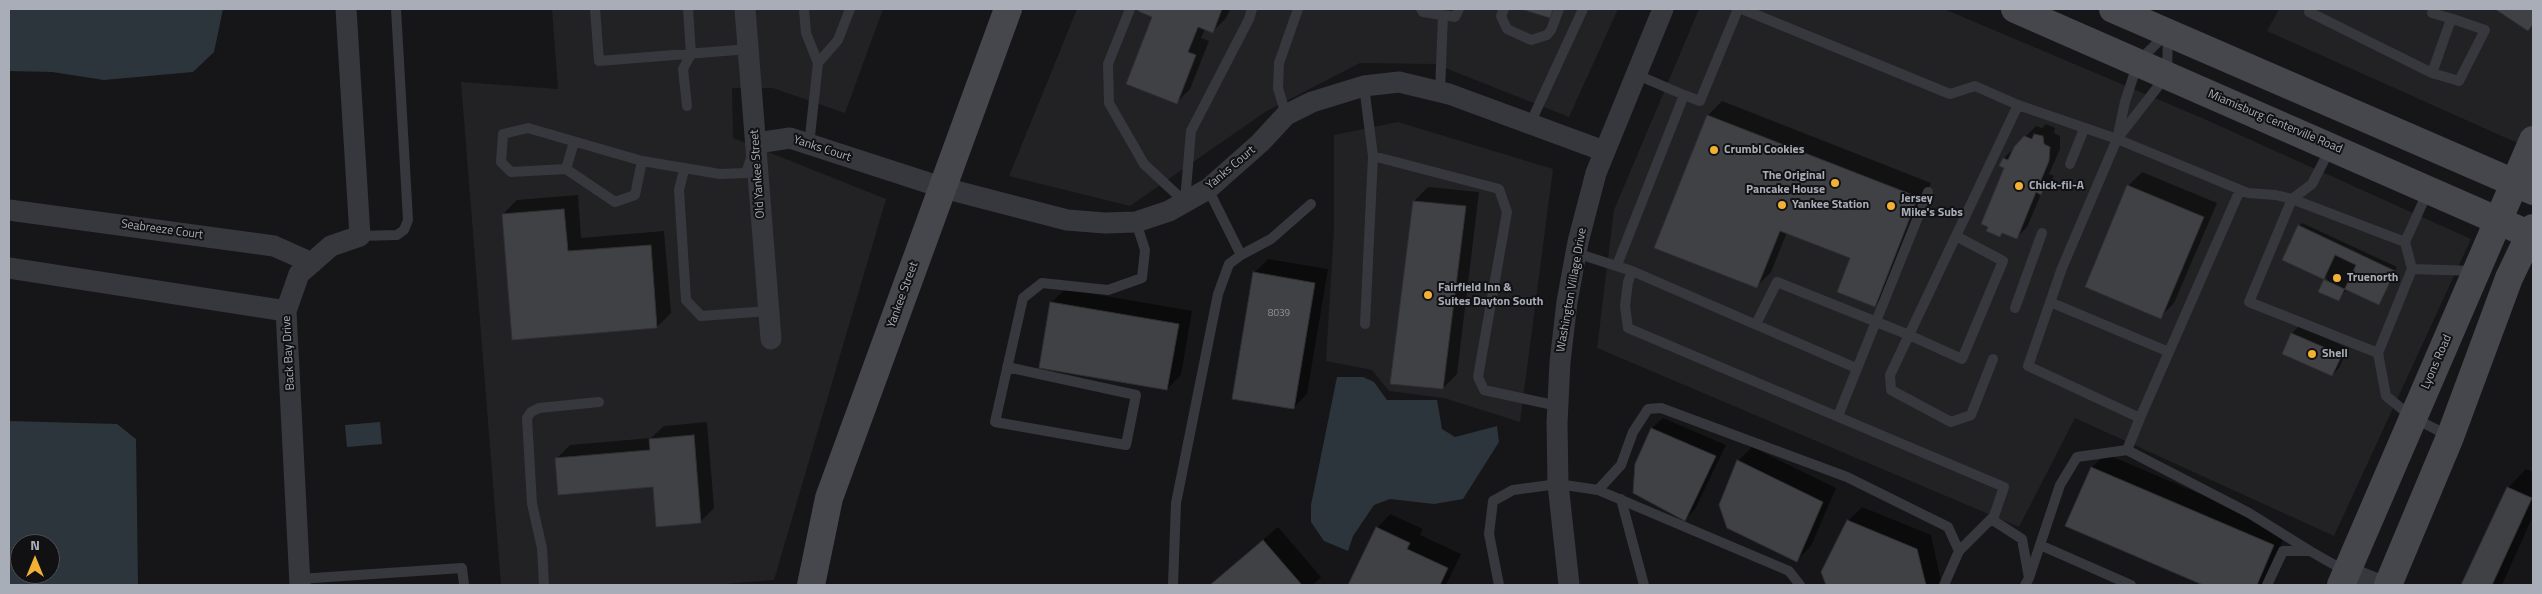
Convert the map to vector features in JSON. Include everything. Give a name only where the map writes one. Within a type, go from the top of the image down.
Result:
[{"type":"main road","name":"Yankee Street","points":[[811,585],[829,498],[1008,9]]},
{"type":"main road","name":"Miamisburg Centerville Road","points":[[2015,9],[2332,146],[2497,220],[2532,233]]},
{"type":"main road","points":[[2113,9],[2523,186]]},
{"type":"main road","name":"Lyons Road","points":[[2344,579],[2412,417],[2477,271],[2497,220],[2523,186],[2533,140]]},
{"type":"main road","points":[[2388,585],[2450,437],[2509,278],[2532,233]]},
{"type":"street","points":[[346,9],[360,236]]},
{"type":"street","name":"Old Yankee Street","points":[[745,9],[771,339]]},
{"type":"street","name":"Washington Village Drive","points":[[1569,585],[1558,484],[1558,406],[1562,344],[1576,252],[1596,172],[1663,9]]},
{"type":"street","name":"Yanks Court","points":[[757,143],[790,138],[944,188],[1067,220],[1105,223],[1136,222],[1169,211],[1208,189],[1260,143],[1286,115],[1331,95],[1364,86],[1399,82],[1440,92],[1604,152]]},
{"type":"street","name":"Seabreeze Court","points":[[9,210],[274,246],[312,263]]},
{"type":"street","name":"Back Bay Drive","points":[[299,582],[286,310],[300,274],[331,246],[360,236]]},
{"type":"street","points":[[9,268],[286,310]]},
{"type":"street","points":[[2344,579],[2380,585]]},
{"type":"lane","points":[[360,236],[397,235],[404,230],[408,220],[396,9]]},
{"type":"lane","points":[[595,9],[599,61],[749,49]]},
{"type":"lane","points":[[687,106],[683,69],[691,54],[688,9]]},
{"type":"lane","points":[[804,9],[806,33],[818,63],[809,145]]},
{"type":"lane","points":[[818,63],[838,40],[850,9]]},
{"type":"lane","points":[[1130,9],[1108,64],[1109,103],[1144,164],[1185,202]]},
{"type":"lane","points":[[1185,202],[1191,131],[1249,19],[1252,9]]},
{"type":"lane","points":[[1286,115],[1278,88],[1279,63],[1298,9]]},
{"type":"lane","points":[[1421,9],[1423,12],[1456,17],[1459,9]]},
{"type":"lane","points":[[1504,9],[1501,16],[1507,29],[1531,40],[1547,35],[1552,30],[1560,9]]},
{"type":"lane","points":[[1530,124],[1583,9]]},
{"type":"lane","points":[[1635,74],[1700,101],[1738,9]]},
{"type":"lane","points":[[1742,9],[1950,94],[1975,86],[2018,106],[2117,139],[2248,193],[2276,195],[2292,199],[2406,242]]},
{"type":"lane","points":[[2310,9],[2309,12],[2432,73],[2459,81],[2485,30],[2429,10]]},
{"type":"lane","points":[[1440,92],[1443,15]]},
{"type":"lane","points":[[2432,73],[2449,25],[2453,19]]},
{"type":"lane","points":[[2140,418],[2028,366],[2062,268],[2117,139],[2125,102],[2138,62],[2168,32]]},
{"type":"lane","points":[[2117,139],[2167,75],[2168,32]]},
{"type":"lane","points":[[1364,86],[1373,156],[1365,324]]},
{"type":"lane","points":[[1617,264],[1684,95]]},
{"type":"lane","points":[[1994,359],[1971,415],[1951,422],[1891,390],[1890,375],[2018,106]]},
{"type":"lane","points":[[642,161],[635,195],[615,202],[566,169],[511,172],[501,162],[503,134],[528,128],[642,161],[684,170],[720,174],[746,173],[757,143]]},
{"type":"lane","points":[[2070,164],[2084,129]]},
{"type":"lane","points":[[566,169],[574,142]]},
{"type":"lane","points":[[2332,146],[2312,184],[2292,199],[2249,302],[2378,353]]},
{"type":"lane","points":[[1373,156],[1499,189],[1507,212],[1478,377],[1484,390],[1558,406]]},
{"type":"lane","points":[[684,170],[679,190],[686,300],[701,316],[768,311]]},
{"type":"lane","points":[[1208,189],[1241,255]]},
{"type":"lane","points":[[2127,450],[2240,190]]},
{"type":"lane","points":[[2428,190],[2406,242],[2412,269],[2378,353],[2386,396],[2412,417],[2450,437]]},
{"type":"lane","points":[[1838,416],[1928,192]]},
{"type":"lane","points":[[1173,585],[1176,503],[1216,303],[1229,264],[1241,255],[1271,239],[1311,204]]},
{"type":"lane","points":[[1007,367],[1136,395],[1126,445],[994,422],[1023,298],[1042,283],[1108,290],[1142,278],[1145,250],[1136,222]]},
{"type":"lane","points":[[2015,308],[2042,233]]},
{"type":"lane","points":[[1756,324],[1777,282],[1909,335],[1962,359],[2003,261],[1956,236]]},
{"type":"lane","points":[[1576,252],[1632,270],[1856,368]]},
{"type":"lane","points":[[2412,269],[2477,271]]},
{"type":"lane","points":[[1632,270],[1628,282],[1626,306],[1628,328],[2004,487],[1991,519],[1959,551],[1944,585]]},
{"type":"lane","points":[[2050,302],[2168,352]]},
{"type":"lane","points":[[544,585],[542,548],[532,504],[527,418],[531,412],[539,408],[600,402]]},
{"type":"lane","points":[[1598,490],[1621,465],[1633,432],[1648,409],[1661,408],[1847,477],[1948,526],[1959,551]]},
{"type":"lane","points":[[2027,582],[2060,485],[2077,457],[2127,450],[2249,513],[2310,551],[2344,579]]},
{"type":"lane","points":[[1499,585],[1489,534],[1493,501],[1514,490],[1558,484],[1598,490],[1621,498],[1789,571],[1800,585]]},
{"type":"lane","points":[[1621,498],[1644,585]]},
{"type":"lane","points":[[1991,519],[2022,538],[2027,582]]},
{"type":"lane","points":[[2040,545],[2131,585]]},
{"type":"lane","points":[[2267,585],[2283,551],[2310,551]]},
{"type":"lane","points":[[299,582],[462,568],[464,585]]},
{"type":"shaded area","points":[[9,9],[223,9],[214,52],[193,72],[104,80],[52,72],[9,71]]},
{"type":"shaded area","points":[[552,9],[883,9],[845,113],[773,88],[732,88],[733,138],[886,199],[774,580],[712,585],[501,585],[461,82],[558,89]]},
{"type":"shaded area","points":[[1077,9],[1618,9],[1569,117],[1435,64],[1360,63],[1265,112],[1130,206],[1009,176]]},
{"type":"shaded area","points":[[1699,9],[1944,9],[2202,118],[2471,239],[2334,536],[2075,418],[2019,527],[1597,348],[1614,210]]},
{"type":"shaded area","points":[[2279,9],[2533,9],[2533,150],[2267,31]]},
{"type":"shaded area","points":[[1398,122],[1553,169],[1520,422],[1444,398],[1389,391],[1372,370],[1326,361],[1334,229],[1334,135]]},
{"type":"shaded area","points":[[1337,377],[1363,377],[1374,382],[1387,400],[1437,400],[1442,429],[1455,437],[1497,426],[1499,442],[1463,499],[1434,504],[1390,499],[1374,505],[1353,536],[1348,551],[1324,541],[1311,522],[1311,505]]},
{"type":"shaded area","points":[[9,421],[117,424],[136,439],[138,585],[9,585]]},
{"type":"shaded area","points":[[380,422],[382,444],[347,447],[345,425]]},
{"type":"building","points":[[1139,9],[1222,9],[1213,33],[1198,27],[1188,52],[1196,55],[1177,104],[1126,84],[1152,17],[1138,11]]},
{"type":"building","points":[[1521,9],[1553,9],[1550,18]]},
{"type":"building","points":[[2495,9],[2533,9],[2533,24],[2528,31]]},
{"type":"building","points":[[1707,115],[1918,197],[1875,307],[1837,292],[1850,258],[1780,231],[1757,288],[1654,248]]},
{"type":"building","name":"Chick-fil-A","points":[[2034,134],[2043,136],[2044,144],[2050,147],[2049,161],[2039,185],[2044,187],[2041,195],[2036,192],[2017,239],[2002,233],[2000,237],[1986,231],[1988,227],[1981,224],[2004,168],[1999,166],[2003,158],[2008,160],[2014,147],[2024,136],[2032,139]]},
{"type":"building","points":[[2127,185],[2204,217],[2161,319],[2085,287]]},
{"type":"building","name":"Fairfield Inn & Suites Dayton South","points":[[1413,201],[1466,206],[1443,389],[1390,384]]},
{"type":"building","points":[[564,209],[568,251],[651,245],[657,328],[512,340],[502,214]]},
{"type":"building","points":[[2298,225],[2395,271],[2379,305],[2282,260]]},
{"type":"building","name":"Truenorth","points":[[2335,255],[2356,265],[2339,301],[2318,292]]},
{"type":"building","points":[[1253,272],[1315,283],[1294,409],[1232,399]]},
{"type":"building","points":[[1050,302],[1179,324],[1167,390],[1039,368]]},
{"type":"building","name":"Shell","points":[[2291,333],[2342,355],[2332,376],[2282,354]]},
{"type":"building","points":[[1651,428],[1716,456],[1685,521],[1633,493],[1635,464]]},
{"type":"building","points":[[694,435],[701,523],[656,527],[653,487],[558,495],[555,458],[650,450],[649,439]]},
{"type":"building","points":[[1737,460],[1823,502],[1797,562],[1727,528],[1719,505]]},
{"type":"building","points":[[2091,467],[2274,545],[2257,585],[2203,585],[2065,526]]},
{"type":"building","points":[[2507,487],[2532,498],[2492,585],[2461,585]]},
{"type":"building","points":[[1847,520],[1917,549],[1926,585],[1826,585],[1821,572]]},
{"type":"building","points":[[1376,527],[1410,543],[1407,549],[1448,568],[1440,585],[1348,585]]},
{"type":"building","points":[[1263,540],[1302,585],[1210,585]]},
{"type":"place","name":"Crumbl Cookies","points":[[1714,150]]},
{"type":"place","name":"The Original Pancake House","points":[[1835,183]]},
{"type":"place","name":"Chick-fil-A","points":[[2019,186]]},
{"type":"place","name":"Yankee Station","points":[[1782,205]]},
{"type":"place","name":"Jersey Mike's Subs","points":[[1891,206]]},
{"type":"place","name":"Truenorth","points":[[2337,278]]},
{"type":"place","name":"Fairfield Inn & Suites Dayton South","points":[[1428,295]]},
{"type":"place","name":"Shell","points":[[2312,354]]}]
